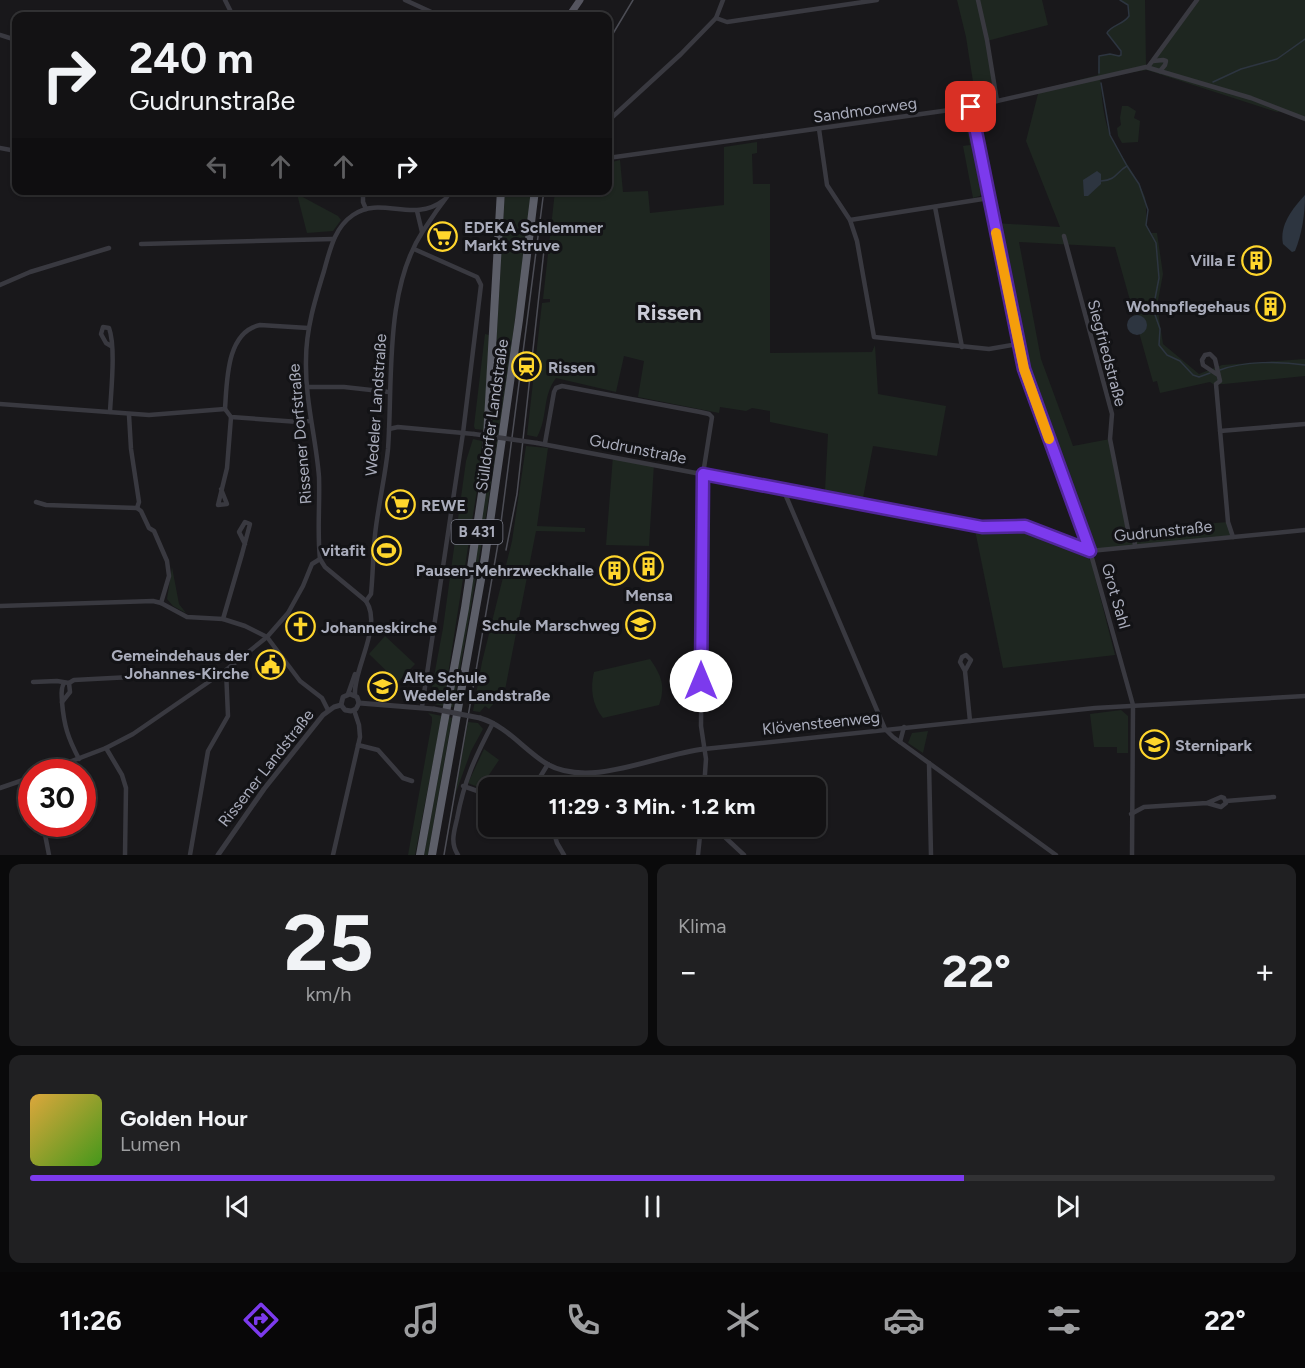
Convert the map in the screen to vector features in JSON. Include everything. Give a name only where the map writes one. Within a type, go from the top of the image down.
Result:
[{"type":"highway","name":"Sülldorfer Landstraße","points":[[420,855],[465,608],[485,473],[501,195]]},
{"type":"highway","name":"Sülldorfer Landstraße","points":[[432,855],[485,557],[534,195]]},
{"type":"street","points":[[405,0],[416,2],[433,12]]},
{"type":"street","points":[[612,117],[681,54],[716,18],[723,0]]},
{"type":"street","points":[[716,18],[727,22],[877,0]]},
{"type":"street","points":[[978,0],[997,101]]},
{"type":"street","points":[[1197,0],[1148,67],[1251,98],[1305,118]]},
{"type":"street","points":[[1153,61],[1165,60],[1166,64],[1160,71]]},
{"type":"street","name":"Sandmoorweg","points":[[612,157],[971,107],[1148,67]]},
{"type":"street","name":"Grot Sahl","points":[[971,107],[1024,369],[1090,551],[1133,705],[1132,855]]},
{"type":"street","points":[[819,129],[827,185],[850,220],[857,241],[874,337],[989,349],[1018,344]]},
{"type":"street","points":[[363,195],[366,209],[387,208],[417,211],[431,208],[444,200]]},
{"type":"street","name":"Wedeler Landstraße","points":[[351,695],[370,627],[370,608],[366,602],[371,591],[375,533],[387,461],[391,344],[396,311],[405,270],[414,249],[422,232],[448,195]]},
{"type":"street","points":[[850,220],[989,198]]},
{"type":"street","points":[[935,207],[962,347]]},
{"type":"street","name":"Rissener Dorfstraße","points":[[320,559],[319,479],[307,387],[308,328],[333,239],[351,216],[366,209]]},
{"type":"street","points":[[417,211],[422,232]]},
{"type":"street","name":"Siegfriedstraße","points":[[1064,236],[1112,414],[1110,439],[1128,530],[1136,546]]},
{"type":"street","points":[[141,244],[333,239]]},
{"type":"street","points":[[0,285],[30,272],[109,248]]},
{"type":"street","points":[[414,249],[474,276],[480,281],[463,433],[422,707]]},
{"type":"street","points":[[221,489],[227,468],[231,417],[225,409],[228,373],[235,347],[244,334],[254,326],[308,328]]},
{"type":"street","points":[[110,412],[111,346]]},
{"type":"street","points":[[1218,375],[1207,370],[1202,362],[1206,354],[1214,357],[1220,381],[1216,384],[1228,522],[1233,537]]},
{"type":"street","points":[[545,443],[553,395],[557,388],[564,386],[709,414],[713,421],[703,474],[701,726],[704,777]]},
{"type":"street","points":[[307,387],[344,387],[389,392]]},
{"type":"street","points":[[0,404],[129,415],[161,415],[225,409]]},
{"type":"street","points":[[129,415],[130,449],[140,502],[137,508]]},
{"type":"street","points":[[231,417],[310,421]]},
{"type":"street","points":[[1220,432],[1305,424]]},
{"type":"street","name":"Gudrunstraße","points":[[389,429],[398,427],[545,443],[982,527],[1025,526],[1090,551],[1305,530]]},
{"type":"street","points":[[783,489],[885,729],[1056,855]]},
{"type":"street","points":[[36,502],[46,505],[137,508],[141,511],[149,528],[154,531],[167,561],[169,576],[161,603]]},
{"type":"street","points":[[223,619],[245,544]]},
{"type":"street","points":[[131,677],[74,680],[61,688],[63,723],[80,759],[133,734],[226,670],[267,637],[288,613],[312,564],[320,559],[325,567],[366,602]]},
{"type":"street","points":[[0,606],[161,603],[187,617],[223,619],[267,637],[300,681],[322,698],[328,710]]},
{"type":"street","points":[[190,855],[208,751],[228,716],[226,670]]},
{"type":"street","points":[[965,671],[970,721]]},
{"type":"street","points":[[33,682],[66,683]]},
{"type":"street","points":[[62,702],[70,692],[66,683]]},
{"type":"street","points":[[351,695],[359,703],[354,710],[345,710],[341,705],[343,697],[351,695]]},
{"type":"street","name":"Klövensteenweg","points":[[359,703],[422,707],[480,718],[493,723],[548,764],[564,770],[588,773],[624,768],[704,749],[885,729],[1133,705],[1305,696]]},
{"type":"street","name":"Rissener Landstraße","points":[[218,855],[264,789],[328,710],[341,705]]},
{"type":"street","points":[[333,855],[358,745],[360,729],[354,710]]},
{"type":"street","points":[[458,855],[453,838],[463,786],[493,723]]},
{"type":"street","points":[[900,742],[904,727]]},
{"type":"street","points":[[358,745],[378,750],[403,778],[412,781]]},
{"type":"street","points":[[106,748],[122,775],[126,788],[125,855]]},
{"type":"street","points":[[929,763],[931,855]]},
{"type":"street","points":[[542,777],[548,764]]},
{"type":"street","points":[[0,788],[18,782]]},
{"type":"street","points":[[463,786],[478,791]]},
{"type":"street","points":[[1207,803],[1220,797],[1226,801],[1274,797]]},
{"type":"street","points":[[1132,800],[1144,807]]},
{"type":"street","points":[[1131,814],[1144,807],[1207,803],[1221,807],[1226,801]]},
{"type":"street","points":[[46,837],[49,855]]},
{"type":"street","points":[[555,837],[564,855]]},
{"type":"street","points":[[698,855],[700,837]]},
{"type":"street","points":[[725,837],[744,855]]},
{"type":"shaded area","points":[[957,0],[1042,0],[1048,25],[987,41],[996,96],[976,101],[966,37]]},
{"type":"shaded area","points":[[1120,0],[1145,0],[1146,66],[1197,0],[1305,0],[1305,119],[1147,70],[1100,77],[1107,126],[1145,197],[1146,220],[1149,229],[1151,233],[1157,233],[1163,274],[1157,306],[1163,344],[1199,374],[1222,365],[1305,359],[1305,376],[1224,384],[1210,382],[1160,393],[1157,381],[1153,382],[1115,247],[1019,242],[1041,359],[1073,446],[1110,439],[1128,530],[1228,522],[1233,537],[1090,551],[1024,369],[994,223],[1060,227],[1026,141],[1039,90],[1098,75],[1099,56],[1110,54],[1121,56],[1121,51],[1107,33],[1129,16],[1128,5]]},
{"type":"shaded area","points":[[1122,106],[1128,106],[1136,111],[1134,118],[1140,121],[1138,142],[1122,143],[1118,136],[1117,128],[1121,125]]},
{"type":"shaded area","points":[[963,113],[966,113],[969,118],[983,191],[980,196],[973,198],[963,146],[970,145]]},
{"type":"shaded area","points":[[757,142],[757,153],[752,154],[753,184],[770,184],[770,353],[872,352],[875,345],[878,394],[946,406],[937,456],[873,446],[863,498],[825,491],[828,434],[770,422],[770,411],[752,408],[746,411],[720,407],[719,413],[638,397],[644,361],[624,356],[616,392],[556,378],[549,392],[543,422],[537,437],[527,435],[542,303],[550,302],[550,299],[543,299],[555,195],[612,195],[612,162],[620,160],[623,192],[648,191],[650,213],[724,205],[724,147]]},
{"type":"shaded area","points":[[1097,171],[1101,174],[1101,184],[1088,196],[1084,196],[1083,180]]},
{"type":"shaded area","points":[[297,195],[338,216],[341,220],[333,231],[307,233]]},
{"type":"shaded area","points":[[505,195],[531,195],[486,514],[465,643],[453,707],[450,707],[487,474]]},
{"type":"shaded area","points":[[1305,195],[1301,231],[1295,251],[1292,252],[1283,244],[1283,230],[1292,211]]},
{"type":"shaded area","points":[[1137,315],[1144,318],[1147,325],[1144,332],[1137,335],[1130,332],[1127,325],[1130,318]]},
{"type":"shaded area","points":[[485,334],[489,335],[484,430],[475,429],[474,426]]},
{"type":"shaded area","points":[[473,439],[482,441],[479,477],[443,706],[434,704],[430,698],[443,628],[466,461]]},
{"type":"shaded area","points":[[526,446],[548,448],[537,526],[585,528],[585,532],[536,531],[505,690],[489,709],[485,706],[480,712],[473,711],[482,662],[512,541]]},
{"type":"shaded area","points":[[613,456],[654,464],[649,546],[606,545]]},
{"type":"shaded area","points":[[975,530],[1023,531],[1082,551],[1091,561],[1115,655],[1003,668]]},
{"type":"shaded area","points":[[172,567],[179,604],[186,613],[173,606],[167,599]]},
{"type":"shaded area","points":[[385,636],[415,664],[398,682],[369,654]]},
{"type":"shaded area","points":[[650,659],[657,670],[662,686],[659,705],[603,718],[596,708],[593,696],[594,672]]},
{"type":"shaded area","points":[[1121,710],[1128,716],[1128,753],[1117,753],[1117,747],[1094,747],[1090,714]]},
{"type":"shaded area","points":[[428,713],[442,716],[415,855],[408,855],[432,722],[432,717]]},
{"type":"shaded area","points":[[449,717],[452,718],[428,855],[424,855]]},
{"type":"shaded area","points":[[468,722],[478,723],[483,729],[471,751],[455,795]]},
{"type":"shaded area","points":[[928,731],[923,753],[908,743],[912,733]]},
{"type":"shaded area","points":[[484,749],[499,760],[487,777],[478,777],[478,787],[468,783]]},
{"type":"waterway","points":[[1099,73],[1099,56],[1121,55],[1121,51],[1107,33],[1129,16],[1128,5],[1120,0]]},
{"type":"waterway","points":[[1213,82],[1241,69],[1277,59],[1305,39]]},
{"type":"waterway","points":[[1101,83],[1110,135],[1139,184],[1148,210],[1146,225],[1156,243],[1159,278],[1153,309],[1160,329],[1159,345],[1167,355],[1180,361],[1193,375],[1199,377],[1210,373]]},
{"type":"waterway","points":[[1101,181],[1113,177],[1127,166]]},
{"type":"waterway","points":[[1220,370],[1262,363],[1305,365]]},
{"type":"tram line","points":[[612,35],[633,0]]},
{"type":"tram line","points":[[444,855],[499,538],[543,195]]},
{"type":"tram line","points":[[506,550],[517,494],[545,241]]},
{"type":"slow traffic","points":[[996,233],[1024,369],[1049,439]]},
{"type":"place","name":"EDEKA Schlemmer Markt Struve","points":[[443,236]]},
{"type":"place","name":"Villa E","points":[[1257,260]]},
{"type":"place","name":"Wohnpflegehaus","points":[[1271,306]]},
{"type":"place","name":"Rissen","points":[[527,367]]},
{"type":"place","name":"REWE","points":[[400,505]]},
{"type":"place","name":"vitafit","points":[[387,550]]},
{"type":"place","name":"Mensa","points":[[649,567]]},
{"type":"place","name":"Pausen-Mehrzweckhalle","points":[[615,570]]},
{"type":"place","name":"Schule Marschweg","points":[[641,625]]},
{"type":"place","name":"Johanneskirche","points":[[300,627]]},
{"type":"place","name":"Gemeindehaus der Johannes-Kirche","points":[[270,664]]},
{"type":"place","name":"Alte Schule Wedeler Landstraße","points":[[382,686]]},
{"type":"place","name":"Sternipark","points":[[1154,745]]},
{"type":"district","name":"Rissen","points":[[669,312]]},
{"type":"route","points":[[701,681],[703,474],[982,527],[1025,526],[1090,551],[1024,369],[971,107]]}]
